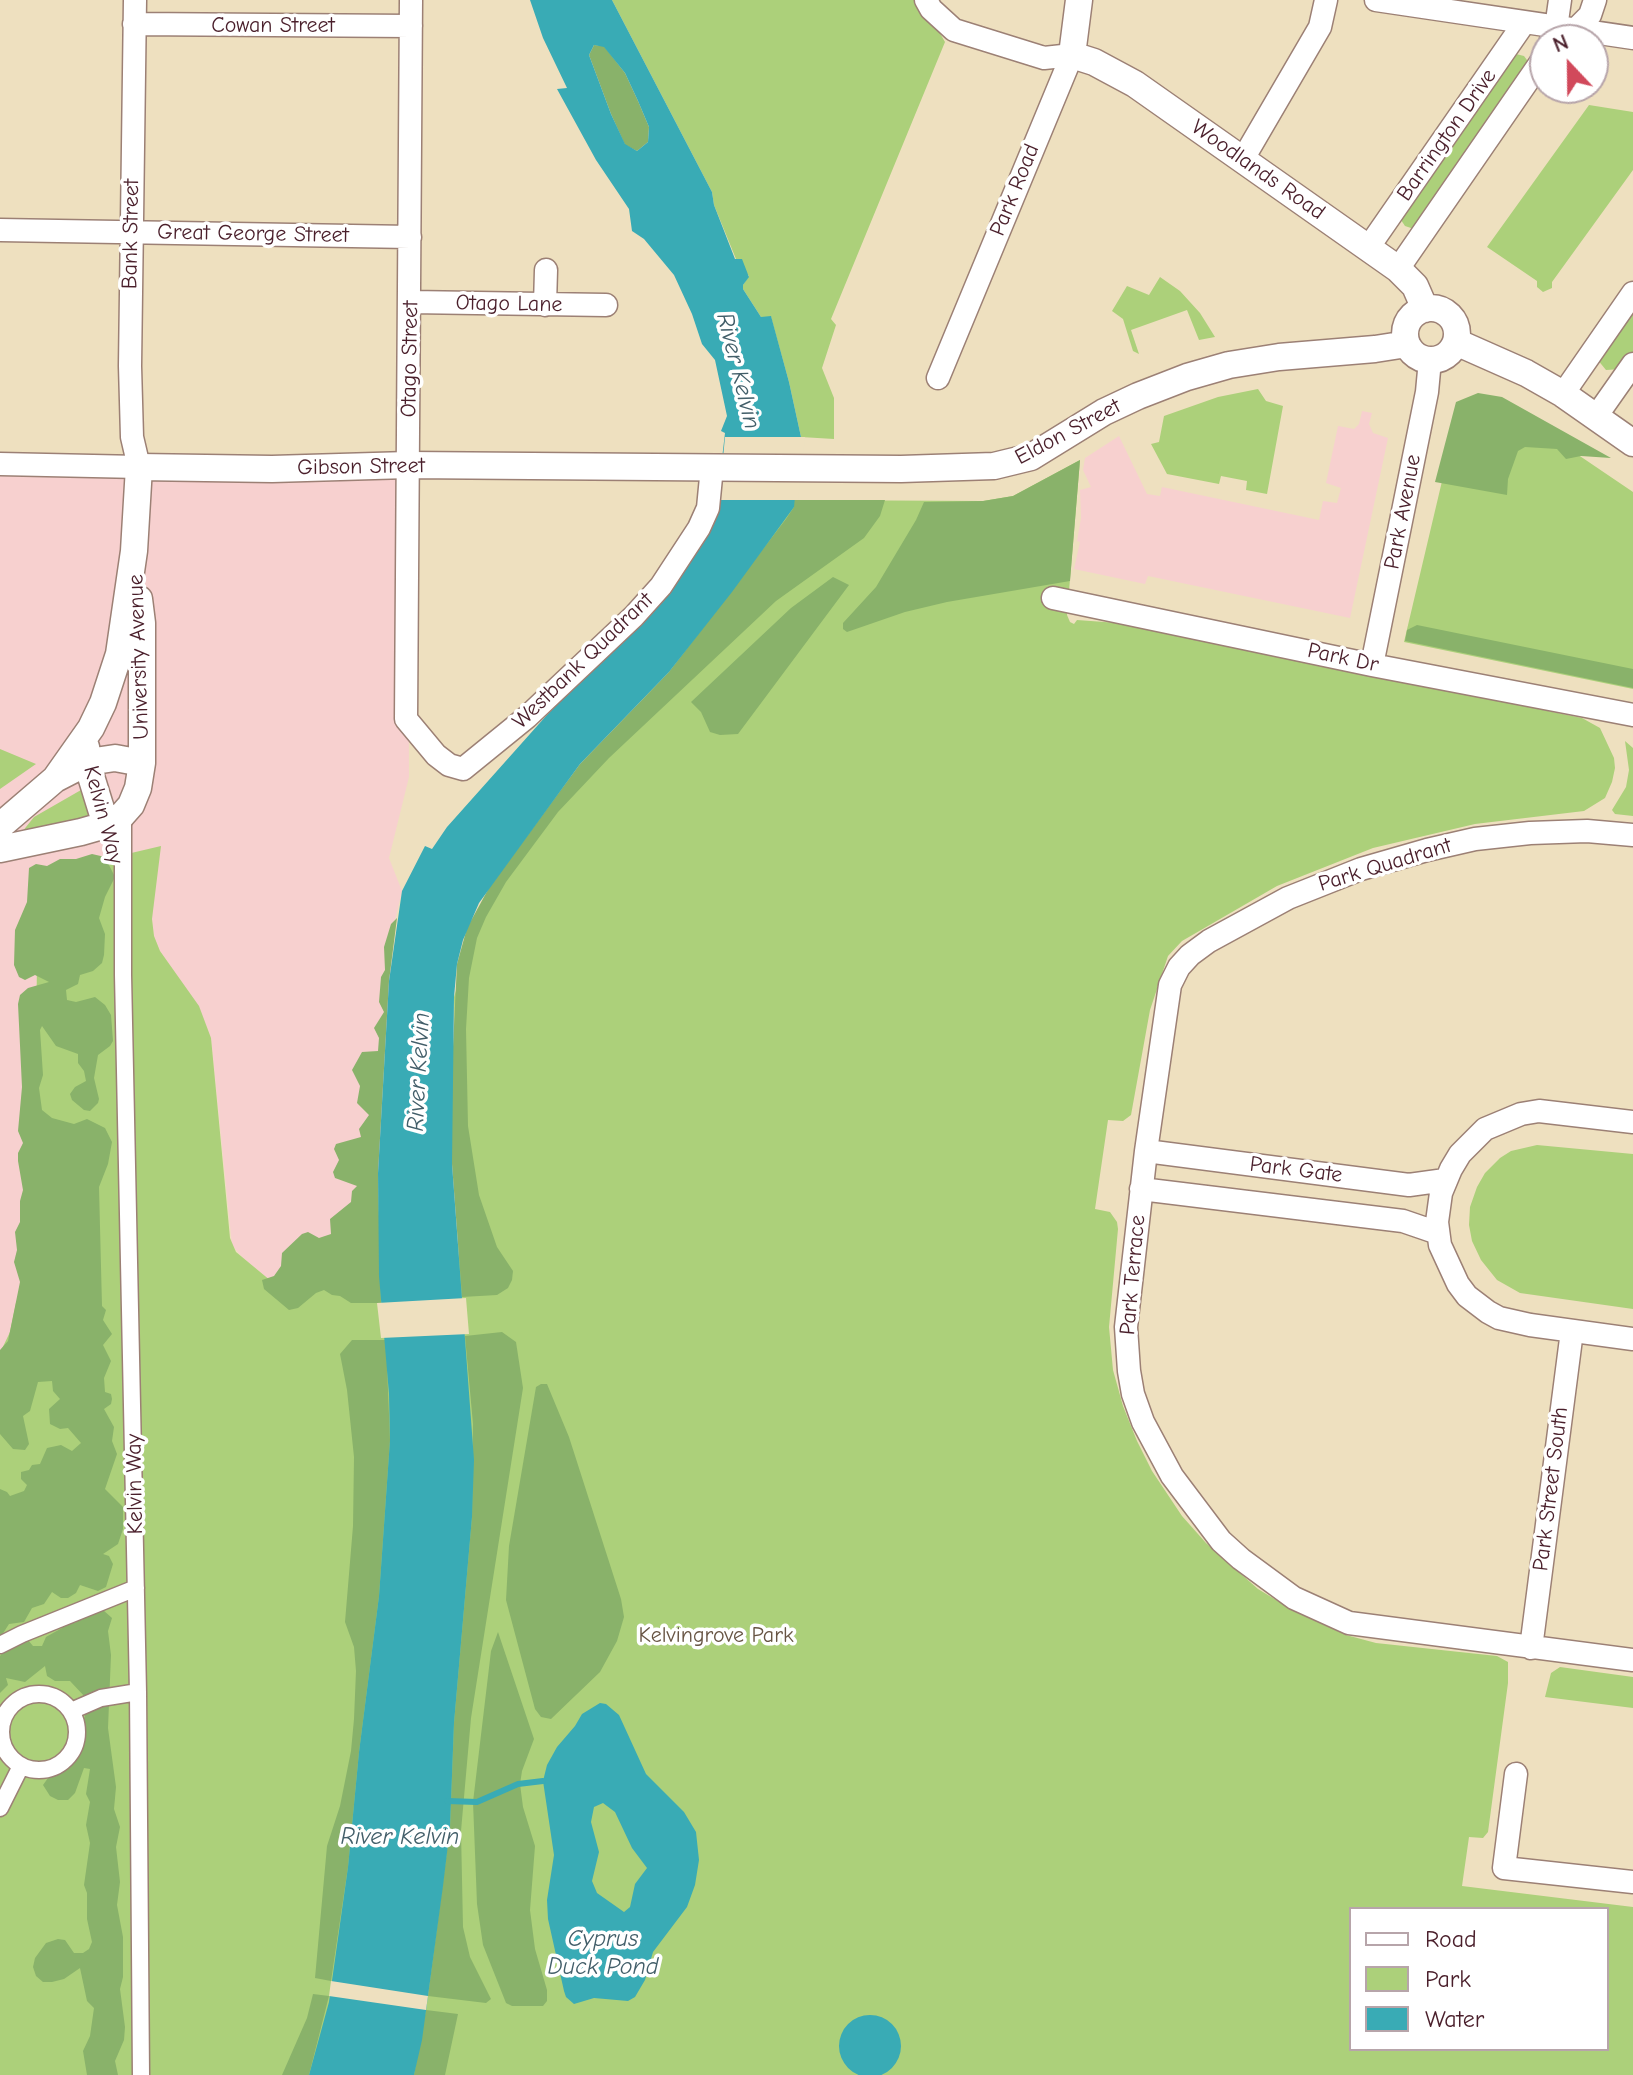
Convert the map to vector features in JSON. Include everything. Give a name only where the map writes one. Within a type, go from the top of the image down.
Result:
[{"type":"street","name":"Bank Street","points":[[135,0],[131,232],[132,437],[139,467]]},
{"type":"street","name":"Otago Street","points":[[406,719],[411,0]]},
{"type":"street","points":[[926,0],[931,9],[954,30],[1044,58],[1072,55]]},
{"type":"street","name":"Park Road","points":[[938,378],[1072,55],[1079,0]]},
{"type":"street","points":[[1243,159],[1320,27],[1326,0]]},
{"type":"street","points":[[1376,0],[1529,24]]},
{"type":"street","points":[[1560,0],[1561,24]]},
{"type":"street","points":[[1576,24],[1590,15],[1595,0]]},
{"type":"street","name":"Barrington Drive","points":[[1368,248],[1524,23]]},
{"type":"street","name":"Cowan Street","points":[[134,24],[411,26]]},
{"type":"street","points":[[1609,36],[1633,38]]},
{"type":"street","name":"Woodlands Road","points":[[1072,55],[1094,62],[1135,84],[1398,269],[1415,286],[1425,309]]},
{"type":"street","name":"Barrington Drive","points":[[1398,269],[1529,79]]},
{"type":"street","name":"Great George Street","points":[[0,230],[410,237]]},
{"type":"street","points":[[545,305],[546,270]]},
{"type":"street","points":[[1563,394],[1633,293]]},
{"type":"street","name":"Otago Lane","points":[[411,302],[606,305]]},
{"type":"street","points":[[1425,309],[1443,311],[1455,324],[1456,342],[1446,355],[1430,360],[1416,355],[1405,337],[1408,322],[1418,311],[1425,309]]},
{"type":"street","points":[[1456,342],[1512,366],[1563,394],[1633,443]]},
{"type":"street","name":"Eldon Street","points":[[717,467],[951,469],[1007,464],[1031,457],[1104,412],[1198,374],[1229,365],[1279,357],[1407,344]]},
{"type":"street","name":"Park Avenue","points":[[1372,665],[1427,392],[1430,360]]},
{"type":"street","points":[[1595,418],[1633,364]]},
{"type":"street","name":"Gibson Street","points":[[0,464],[272,469],[408,465],[717,467]]},
{"type":"street","name":"University Avenue","points":[[0,826],[86,749],[117,665],[123,635],[134,551],[139,467]]},
{"type":"street","name":"Westbank Quadrant","points":[[406,719],[436,755],[449,765],[463,769],[527,717],[648,601],[674,567],[705,517],[717,467]]},
{"type":"street","name":"University Avenue","points":[[114,821],[138,788],[142,763],[142,623],[134,551]]},
{"type":"street","name":"Park Dr","points":[[1053,598],[1372,665],[1633,715]]},
{"type":"street","points":[[1602,709],[1633,732]]},
{"type":"street","name":"University Avenue","points":[[86,749],[142,763]]},
{"type":"street","name":"Kelvin Way","points":[[86,749],[114,821],[122,893],[138,1692],[141,2075]]},
{"type":"street","points":[[0,849],[114,821]]},
{"type":"street","name":"Park Quadrant","points":[[1170,985],[1179,967],[1209,941],[1288,898],[1361,869],[1440,847],[1498,836],[1587,831],[1633,835]]},
{"type":"street","name":"Park Terrace","points":[[1170,985],[1127,1299],[1126,1345],[1133,1394],[1150,1436],[1172,1476],[1203,1520],[1241,1559],[1294,1598],[1339,1620],[1633,1660]]},
{"type":"street","points":[[1633,1122],[1539,1111],[1521,1114],[1485,1129],[1460,1154],[1445,1180],[1438,1207],[1440,1245],[1458,1284],[1479,1306],[1499,1318],[1512,1321],[1633,1339]]},
{"type":"street","name":"Park Gate","points":[[1146,1151],[1409,1185],[1445,1180]]},
{"type":"street","name":"Park Gate","points":[[1141,1189],[1403,1221],[1438,1233]]},
{"type":"street","name":"Park Street South","points":[[1531,1648],[1572,1331]]},
{"type":"street","points":[[0,1645],[136,1588]]},
{"type":"street","points":[[71,1711],[101,1698],[138,1692]]},
{"type":"street","points":[[38,1694],[62,1701],[71,1711],[77,1735],[68,1757],[46,1769],[21,1766],[4,1748],[1,1736],[7,1712],[15,1702],[26,1696],[38,1694]]},
{"type":"street","points":[[0,1808],[21,1766]]},
{"type":"street","points":[[1516,1774],[1504,1868],[1633,1882]]},
{"type":"shaded area","points":[[1362,411],[1372,413],[1369,424],[1373,433],[1388,438],[1350,618],[1148,576],[1145,584],[1074,569],[1080,542],[1077,541],[1081,518],[1080,490],[1091,487],[1083,470],[1085,458],[1119,436],[1147,494],[1160,496],[1162,487],[1319,520],[1323,501],[1337,503],[1341,488],[1326,483],[1338,426],[1354,429],[1359,424]]},
{"type":"shaded area","points":[[0,465],[408,465],[409,777],[389,858],[402,891],[394,925],[382,1087],[378,1213],[277,1286],[232,1245],[211,1038],[198,1006],[160,951],[152,919],[38,876],[33,1304],[0,1429]]},
{"type":"green space","points":[[612,0],[921,0],[945,42],[831,319],[836,325],[822,368],[834,398],[834,439],[801,437],[771,317],[761,317],[743,289],[749,276],[736,259],[714,205],[712,192]]},
{"type":"green space","points":[[594,45],[604,46],[625,73],[649,127],[648,142],[637,151],[625,145],[611,114],[589,55]]},
{"type":"green space","points":[[1516,54],[1524,56],[1529,65],[1414,229],[1405,226],[1401,220]]},
{"type":"green space","points":[[1589,105],[1633,112],[1633,170],[1552,282],[1552,288],[1543,292],[1537,287],[1537,281],[1487,247]]},
{"type":"green space","points":[[1160,277],[1180,291],[1200,313],[1215,337],[1199,340],[1187,310],[1131,330],[1139,354],[1133,351],[1123,319],[1112,311],[1127,286],[1149,295]]},
{"type":"green space","points":[[1633,302],[1633,353],[1621,369],[1606,370],[1597,359]]},
{"type":"green space","points":[[1258,389],[1266,401],[1283,406],[1267,494],[1246,490],[1247,481],[1221,476],[1219,484],[1167,474],[1151,444],[1159,442],[1164,416],[1218,397]]},
{"type":"green space","points":[[1478,393],[1502,397],[1611,458],[1581,456],[1566,459],[1557,449],[1525,447],[1518,451],[1508,479],[1507,495],[1435,482],[1456,402]]},
{"type":"green space","points":[[1460,405],[1537,427],[1633,492],[1633,689],[1404,642]]},
{"type":"green space","name":"Kelvingrove Park","points":[[1080,460],[1067,615],[1074,624],[1077,620],[1118,623],[1582,718],[1600,728],[1614,758],[1612,782],[1605,798],[1584,811],[1475,824],[1373,848],[1277,886],[1182,941],[1168,956],[1150,1010],[1131,1115],[1123,1121],[1108,1120],[1095,1209],[1110,1212],[1118,1229],[1109,1327],[1113,1370],[1123,1406],[1152,1471],[1182,1516],[1206,1543],[1258,1589],[1296,1612],[1346,1635],[1376,1643],[1497,1656],[1508,1662],[1508,1683],[1488,1832],[1483,1838],[1469,1837],[1462,1886],[1633,1907],[1633,2075],[0,2075],[0,1353],[10,1332],[16,1303],[33,1303],[38,875],[161,846],[152,919],[154,936],[160,951],[199,1006],[211,1038],[230,1238],[236,1252],[277,1286],[459,1279],[454,997],[490,886],[558,797],[669,672],[724,603],[794,500],[983,501],[1013,496]]},
{"type":"green space","points":[[1080,460],[1070,581],[947,602],[905,612],[847,632],[843,629],[843,623],[876,587],[924,502],[983,501],[1013,496]]},
{"type":"green space","points":[[794,500],[885,500],[880,516],[864,538],[776,601],[609,758],[558,812],[506,882],[477,938],[469,978],[466,1029],[468,1126],[479,1195],[497,1247],[513,1271],[508,1288],[497,1295],[462,1297],[452,1164],[452,1067],[457,964],[467,928],[490,886],[580,764],[669,672],[786,519],[794,507]]},
{"type":"green space","points":[[833,577],[849,585],[738,734],[710,732],[701,712],[691,702],[791,608]]},
{"type":"green space","points":[[1417,625],[1633,669],[1633,688],[1405,641],[1407,630]]},
{"type":"green space","points":[[1625,741],[1633,748],[1633,816],[1615,814],[1612,810],[1626,787],[1629,770]]},
{"type":"green space","points":[[0,749],[36,764],[0,789]]},
{"type":"green space","points":[[81,790],[94,823],[18,837],[34,817]]},
{"type":"green space","points":[[92,854],[105,857],[115,877],[99,918],[105,934],[104,955],[102,963],[93,971],[80,975],[78,984],[66,990],[67,1000],[76,1002],[95,997],[105,1005],[111,1015],[113,1041],[98,1055],[94,1078],[98,1103],[90,1111],[84,1110],[72,1100],[70,1094],[86,1081],[78,1063],[78,1054],[56,1046],[42,1026],[43,1075],[39,1088],[42,1110],[52,1118],[74,1124],[87,1119],[105,1128],[112,1142],[99,1187],[102,1306],[106,1310],[103,1320],[112,1334],[103,1345],[111,1361],[104,1378],[105,1392],[111,1394],[112,1399],[104,1409],[114,1427],[112,1441],[117,1454],[105,1489],[123,1507],[123,1529],[118,1544],[103,1554],[109,1556],[113,1564],[106,1587],[98,1591],[80,1585],[76,1593],[68,1598],[61,1598],[52,1592],[44,1604],[32,1608],[24,1622],[9,1624],[0,1638],[0,1489],[10,1496],[24,1491],[27,1485],[21,1479],[21,1472],[40,1464],[47,1448],[61,1445],[72,1451],[81,1443],[68,1428],[60,1429],[50,1424],[49,1409],[60,1399],[53,1391],[52,1381],[38,1382],[30,1411],[23,1416],[29,1444],[25,1450],[13,1449],[0,1434],[0,1350],[8,1341],[20,1282],[14,1262],[17,1250],[15,1232],[20,1222],[23,1190],[18,1161],[23,1143],[18,1131],[22,1087],[18,1004],[20,995],[28,988],[49,982],[35,975],[25,980],[19,977],[14,965],[15,930],[27,902],[29,868]]},
{"type":"green space","points":[[397,918],[389,981],[378,1173],[381,1303],[351,1303],[324,1290],[298,1308],[289,1310],[264,1289],[262,1280],[274,1276],[281,1266],[282,1253],[302,1234],[308,1232],[319,1238],[331,1234],[330,1219],[351,1202],[352,1191],[357,1186],[335,1178],[333,1172],[339,1160],[334,1149],[336,1144],[361,1137],[359,1129],[369,1115],[357,1103],[360,1086],[352,1070],[362,1052],[378,1051],[379,1038],[374,1028],[384,1012],[379,1002],[381,977],[385,970],[384,947],[391,924]]},
{"type":"green space","points":[[1537,1145],[1633,1154],[1633,1309],[1520,1293],[1497,1280],[1481,1260],[1469,1225],[1470,1207],[1477,1187],[1485,1173],[1500,1158],[1511,1151]]},
{"type":"green space","points":[[502,1332],[516,1342],[523,1388],[471,1718],[461,1831],[463,1927],[470,1957],[491,1999],[486,2003],[428,1996],[450,1828],[454,1723],[472,1517],[473,1424],[465,1336]]},
{"type":"green space","points":[[352,1340],[386,1340],[390,1440],[379,1596],[348,1867],[331,1981],[315,1978],[327,1846],[340,1806],[354,1719],[354,1647],[345,1622],[353,1526],[354,1457],[340,1354]]},
{"type":"green space","points":[[547,1384],[569,1437],[624,1617],[617,1641],[600,1672],[551,1719],[541,1717],[535,1709],[506,1600],[509,1546],[536,1387]]},
{"type":"green space","points":[[103,1610],[112,1618],[108,1631],[111,1655],[108,1728],[116,1787],[114,1809],[120,1827],[116,1847],[120,1882],[117,1905],[123,1937],[120,1989],[125,2027],[124,2040],[115,2061],[118,2075],[87,2075],[83,2051],[90,2036],[94,2008],[87,2001],[80,1968],[64,1979],[43,1982],[36,1976],[33,1967],[35,1958],[46,1943],[65,1940],[74,1953],[83,1953],[92,1942],[84,1885],[90,1843],[86,1825],[90,1802],[86,1794],[90,1769],[84,1768],[75,1793],[68,1800],[50,1796],[43,1785],[53,1771],[56,1758],[77,1741],[75,1729],[84,1719],[88,1705],[86,1698],[70,1681],[55,1681],[47,1676],[45,1666],[25,1682],[6,1678],[8,1685],[0,1693],[0,1656],[10,1643],[28,1640],[33,1646],[42,1646],[46,1637],[62,1628],[62,1623],[75,1623],[79,1618],[88,1617],[91,1611]]},
{"type":"green space","points":[[498,1632],[534,1739],[520,1784],[523,1807],[535,1846],[530,1910],[535,1949],[547,1990],[547,2001],[543,2006],[512,2006],[506,2003],[483,1945],[477,1904],[473,1802],[491,1651]]},
{"type":"green space","points":[[1560,1667],[1633,1677],[1633,1708],[1545,1697],[1551,1673]]},
{"type":"green space","points":[[313,1994],[329,1996],[309,2075],[282,2075],[307,2018]]},
{"type":"green space","points":[[426,2010],[458,2014],[445,2075],[414,2075]]},
{"type":"water","name":"River Kelvin","points":[[530,0],[612,0],[712,192],[735,259],[742,259],[749,277],[743,289],[761,317],[771,316],[801,437],[794,507],[669,672],[580,764],[479,903],[463,940],[454,997],[452,1164],[474,1460],[454,1723],[450,1828],[443,1886],[422,2040],[414,2075],[309,2075],[329,2002],[379,1596],[390,1440],[379,1276],[378,1173],[389,981],[402,891],[425,846],[432,849],[447,827],[546,716],[632,629],[721,467],[725,433],[721,431],[727,416],[715,360],[702,344],[674,275],[644,239],[632,231],[629,209],[596,160],[557,89],[567,88],[543,38]],"holes":[[[594,45],[604,47],[625,73],[649,127],[648,142],[637,151],[625,144],[589,55]]]},
{"type":"water","name":"Cyprus Duck Pond","points":[[600,1703],[619,1715],[646,1774],[684,1812],[696,1832],[699,1860],[687,1907],[653,1952],[645,1980],[635,1997],[628,2001],[594,1998],[574,2004],[566,1997],[548,1919],[547,1900],[554,1855],[543,1781],[557,1747],[582,1714]],"holes":[[[603,1803],[615,1812],[632,1848],[647,1868],[635,1884],[630,1907],[624,1912],[597,1893],[592,1881],[599,1852],[591,1822],[594,1807]]]},
{"type":"water","points":[[864,2015],[876,2015],[887,2020],[901,2040],[901,2052],[896,2063],[879,2076],[861,2076],[853,2072],[839,2052],[839,2040],[844,2029]]},
{"type":"pier","points":[[725,437],[805,437],[798,500],[719,500]]},
{"type":"pier","points":[[466,1298],[469,1334],[381,1338],[377,1303]]},
{"type":"pier","points":[[331,1981],[428,1996],[426,2010],[329,1996]]},
{"type":"waterway","points":[[447,1801],[477,1802],[518,1784],[543,1781]]}]
